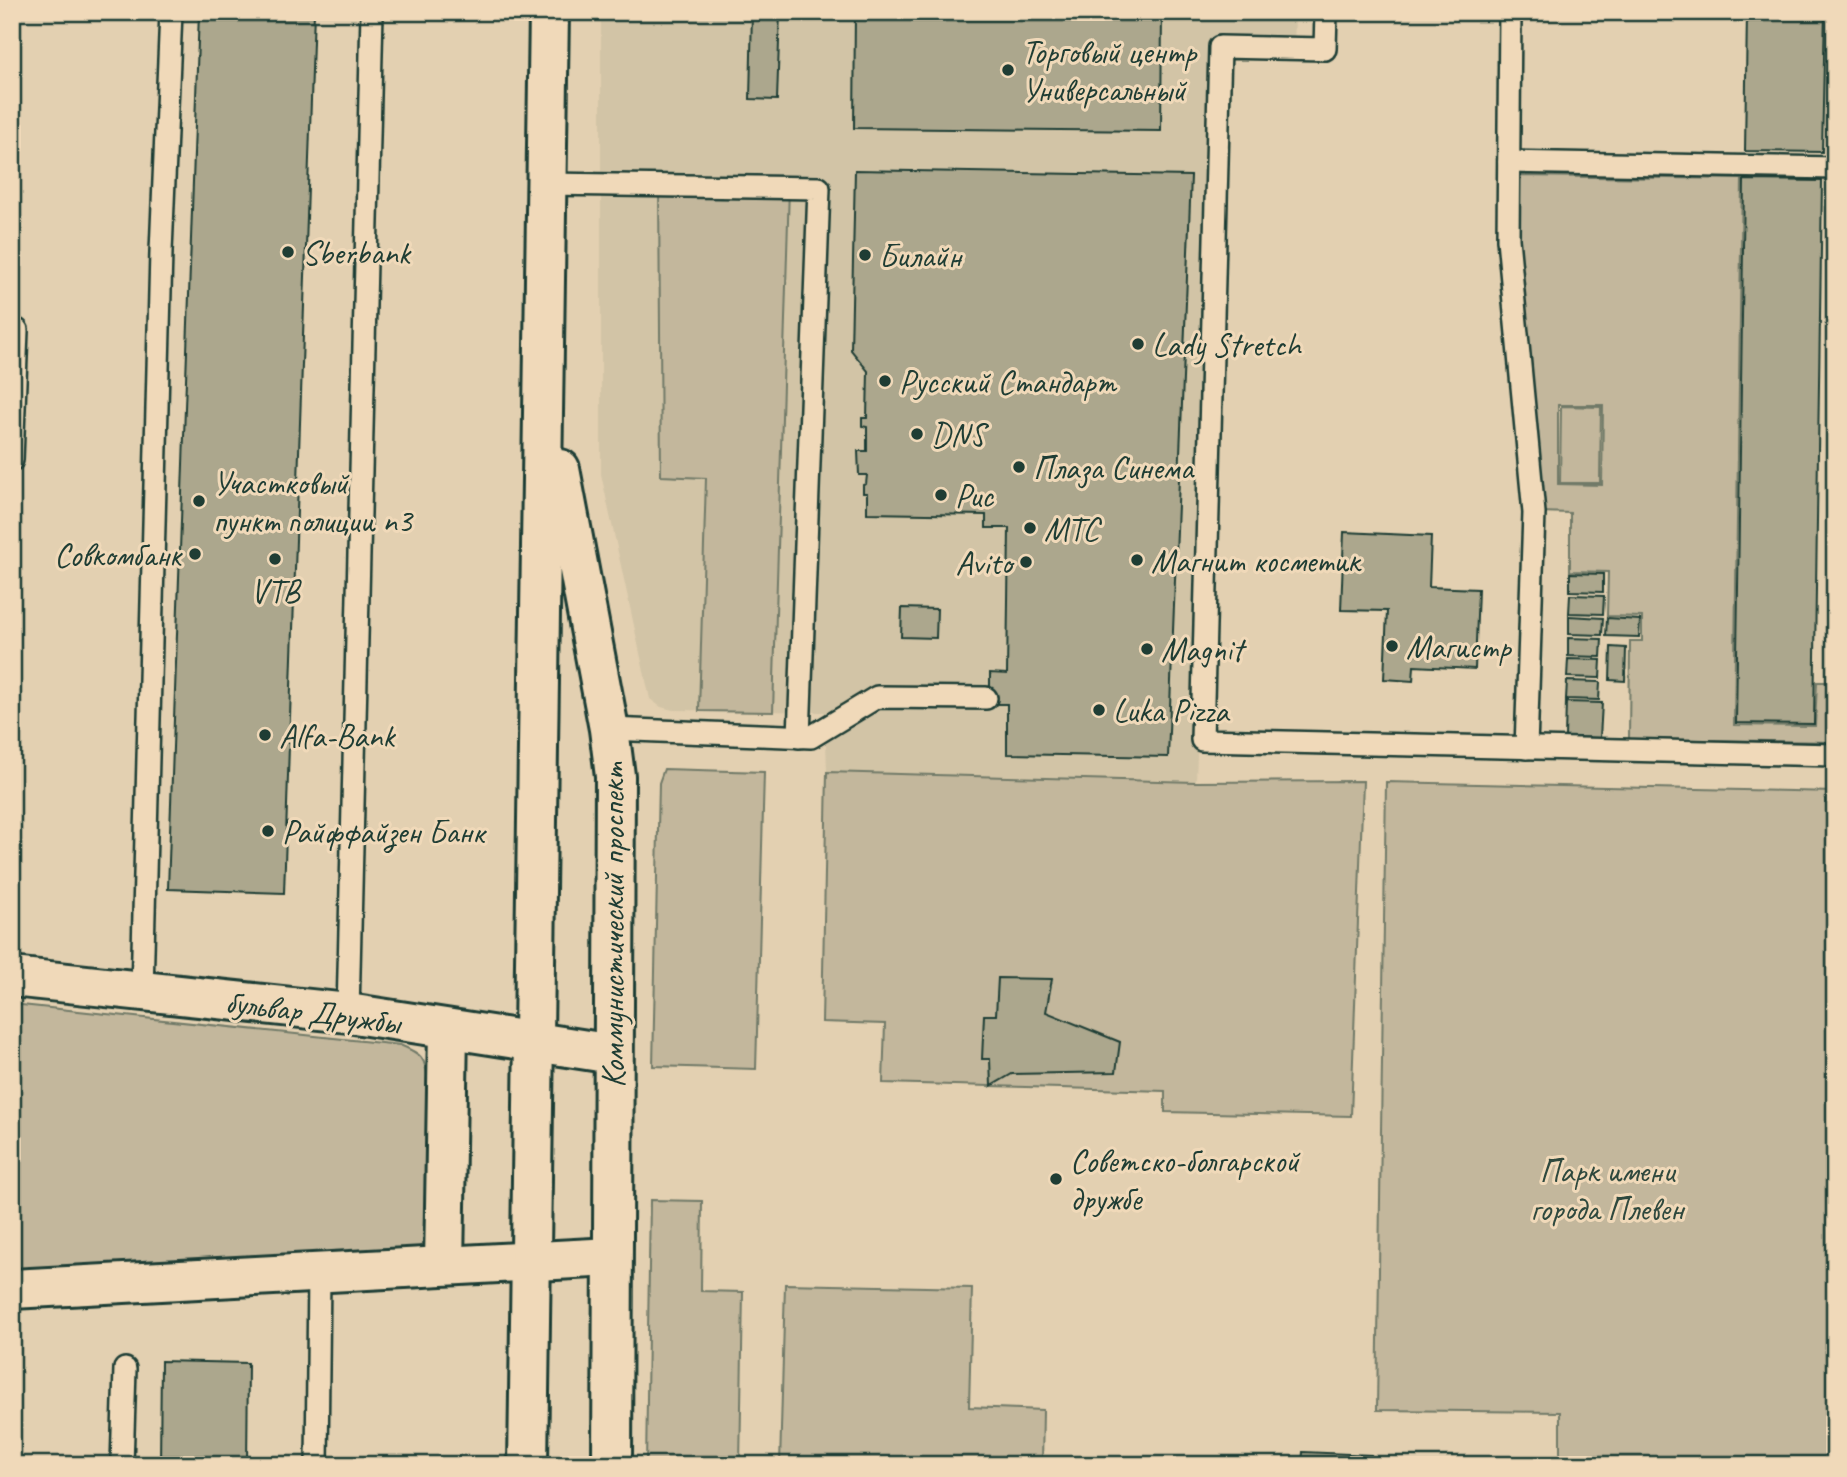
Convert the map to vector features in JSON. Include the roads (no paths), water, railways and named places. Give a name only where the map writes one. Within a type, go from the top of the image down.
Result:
[{"type":"main road","name":"Коммунистический проспект","points":[[528,1465],[549,12]]},
{"type":"main road","name":"Коммунистический проспект","points":[[545,392],[609,729],[615,776],[612,1465]]},
{"type":"main road","name":"бульвар Дружбы","points":[[12,976],[348,1013],[613,1054]]},
{"type":"main road","points":[[444,1265],[448,1029]]},
{"type":"main road","points":[[12,1289],[612,1257]]},
{"type":"lane","points":[[142,991],[160,280],[171,12]]},
{"type":"lane","points":[[348,1013],[372,12]]},
{"type":"lane","points":[[1326,12],[1325,49],[1220,47],[1202,740],[1835,755]]},
{"type":"lane","points":[[1510,12],[1508,239],[1534,513],[1526,748]]},
{"type":"lane","points":[[1509,162],[1835,168]]},
{"type":"lane","points":[[547,184],[819,188],[799,737]]},
{"type":"lane","points":[[12,460],[17,330]]},
{"type":"lane","points":[[609,729],[811,737],[877,697],[986,698]]},
{"type":"lane","points":[[317,1465],[319,1272]]},
{"type":"lane","points":[[122,1465],[125,1369]]},
{"type":"place","name":"Торговый центр Универсальный","points":[[1008,70]]},
{"type":"place","name":"Sberbank","points":[[288,252]]},
{"type":"place","name":"Билайн","points":[[865,255]]},
{"type":"place","name":"Lady Stretch","points":[[1138,344]]},
{"type":"place","name":"Русский Стандарт","points":[[885,381]]},
{"type":"place","name":"DNS","points":[[917,434]]},
{"type":"place","name":"Плаза Синема","points":[[1019,467]]},
{"type":"place","name":"Рис","points":[[941,495]]},
{"type":"place","name":"Участковый пункт полиции n3","points":[[199,501]]},
{"type":"place","name":"МТС","points":[[1030,528]]},
{"type":"place","name":"Совкомбанк","points":[[195,554]]},
{"type":"place","name":"VTB","points":[[275,559]]},
{"type":"place","name":"Магнит косметик","points":[[1137,560]]},
{"type":"place","name":"Avito","points":[[1026,562]]},
{"type":"place","name":"Магистр","points":[[1392,646]]},
{"type":"place","name":"Magnit","points":[[1147,649]]},
{"type":"place","name":"Luka Pizza","points":[[1099,710]]},
{"type":"place","name":"Alfa-Bank","points":[[265,735]]},
{"type":"place","name":"Райффайзен Банк","points":[[268,831]]},
{"type":"place","name":"Советско-болгарской дружбе","points":[[1056,1179]]},
{"type":"park label","name":"Парк имени города Плевен","points":[[1607,1189]]}]
